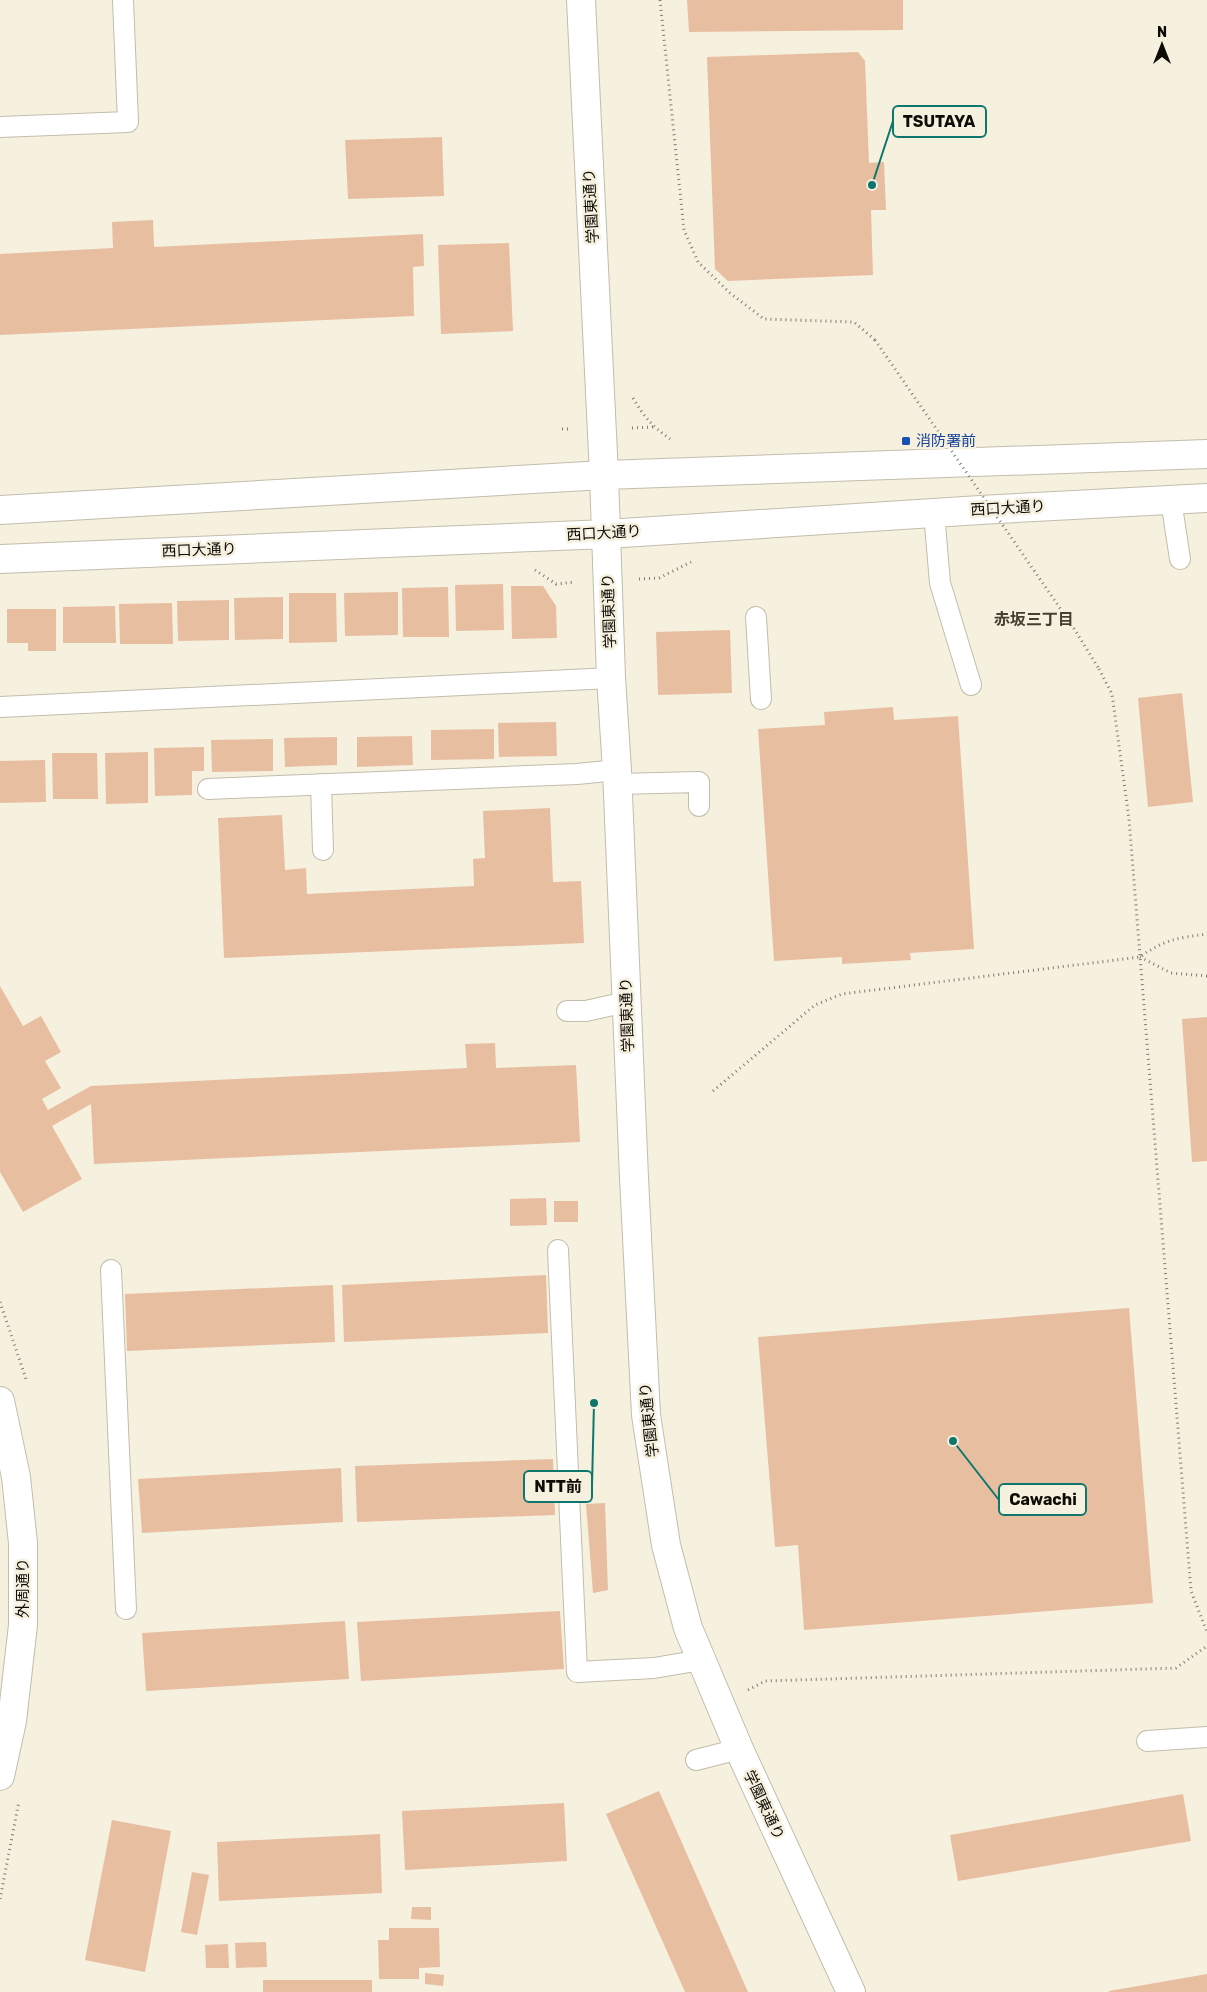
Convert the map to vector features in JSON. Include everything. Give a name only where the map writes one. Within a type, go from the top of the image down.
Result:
[{"type":"street","name":"学園東通り","points":[[581,0],[646,1415],[666,1545],[688,1628],[739,1749],[851,1992]]},
{"type":"street","points":[[0,510],[604,475],[1207,454]]},
{"type":"street","name":"西口大通り","points":[[0,559],[606,534],[1207,498]]},
{"type":"street","name":"外周通り","points":[[0,1401],[16,1477],[23,1543],[23,1625],[12,1721],[0,1776]]},
{"type":"lane","points":[[0,127],[128,122],[123,0]]},
{"type":"lane","points":[[1171,500],[1180,559]]},
{"type":"lane","points":[[934,513],[940,583],[971,685]]},
{"type":"lane","points":[[756,617],[762,699]]},
{"type":"lane","points":[[0,707],[611,678]]},
{"type":"lane","points":[[208,789],[577,774],[698,782],[700,806]]},
{"type":"lane","points":[[321,784],[323,850]]},
{"type":"lane","points":[[568,1011],[586,1010],[626,1002]]},
{"type":"lane","points":[[558,1250],[578,1672],[654,1668],[701,1660]]},
{"type":"lane","points":[[111,1270],[126,1609]]},
{"type":"lane","points":[[1147,1740],[1207,1737]]},
{"type":"lane","points":[[696,1760],[739,1749]]},
{"type":"path","points":[[660,0],[684,230],[698,262],[730,293],[764,318],[854,322],[875,340],[1073,627],[1112,694],[1129,819],[1191,1591],[1207,1632]]},
{"type":"path","points":[[713,1091],[815,1005],[842,994],[1140,957],[1156,946],[1170,940],[1207,934]]},
{"type":"path","points":[[1140,957],[1171,973],[1207,976]]},
{"type":"path","points":[[720,1704],[765,1681],[1176,1668],[1207,1646]]},
{"type":"building","points":[[687,0],[903,0],[903,30],[689,32]]},
{"type":"building","points":[[858,52],[865,61],[869,163],[884,162],[886,210],[871,210],[873,275],[728,281],[715,269],[707,57]]},
{"type":"building","points":[[442,137],[444,196],[348,199],[345,140]]},
{"type":"building","points":[[153,220],[154,247],[423,234],[424,266],[413,267],[414,316],[0,335],[0,254],[113,248],[112,222]]},
{"type":"building","points":[[509,243],[513,331],[441,334],[438,245]]},
{"type":"building","points":[[503,584],[504,630],[456,631],[455,585]]},
{"type":"building","points":[[511,586],[543,586],[556,606],[557,638],[512,639]]},
{"type":"building","points":[[448,587],[449,637],[403,637],[402,588]]},
{"type":"building","points":[[398,592],[398,635],[345,636],[344,593]]},
{"type":"building","points":[[289,593],[336,593],[337,642],[289,643]]},
{"type":"building","points":[[283,597],[283,639],[235,640],[234,598]]},
{"type":"building","points":[[229,600],[229,640],[178,641],[177,601]]},
{"type":"building","points":[[172,603],[173,644],[120,644],[119,604]]},
{"type":"building","points":[[115,606],[116,643],[63,643],[63,607]]},
{"type":"building","points":[[7,609],[56,609],[56,651],[28,651],[28,643],[7,643]]},
{"type":"building","points":[[730,630],[732,693],[658,695],[656,632]]},
{"type":"building","points":[[1182,693],[1193,802],[1148,807],[1138,698]]},
{"type":"building","points":[[893,707],[894,720],[958,716],[974,949],[910,953],[911,960],[842,964],[842,957],[774,961],[758,729],[825,725],[824,712]]},
{"type":"building","points":[[556,722],[557,756],[499,757],[498,723]]},
{"type":"building","points":[[494,729],[494,759],[431,760],[431,730]]},
{"type":"building","points":[[412,736],[413,765],[357,767],[357,737]]},
{"type":"building","points":[[337,737],[337,765],[285,767],[284,738]]},
{"type":"building","points":[[273,739],[273,771],[212,772],[211,740]]},
{"type":"building","points":[[204,747],[204,771],[192,771],[192,795],[155,796],[154,748]]},
{"type":"building","points":[[148,752],[148,803],[106,804],[105,753]]},
{"type":"building","points":[[52,753],[97,753],[98,799],[53,799]]},
{"type":"building","points":[[45,760],[46,802],[0,803],[0,761]]},
{"type":"building","points":[[550,808],[553,882],[581,881],[584,943],[224,958],[218,818],[282,815],[285,870],[306,868],[307,894],[474,886],[473,859],[485,858],[483,811]]},
{"type":"building","points":[[0,986],[23,1026],[41,1016],[61,1052],[45,1061],[61,1088],[42,1099],[48,1110],[91,1086],[467,1068],[465,1044],[495,1043],[496,1068],[576,1065],[580,1142],[94,1164],[91,1104],[52,1126],[82,1179],[23,1212],[0,1172]]},
{"type":"building","points":[[1207,1017],[1207,1161],[1192,1162],[1182,1019]]},
{"type":"building","points":[[546,1198],[547,1225],[510,1226],[510,1199]]},
{"type":"building","points":[[554,1201],[578,1201],[578,1222],[554,1222]]},
{"type":"building","points":[[546,1275],[548,1333],[344,1342],[342,1285]]},
{"type":"building","points":[[333,1285],[335,1342],[127,1351],[125,1294]]},
{"type":"building","points":[[1129,1308],[1153,1603],[804,1630],[798,1545],[775,1547],[758,1337]]},
{"type":"building","points":[[553,1459],[555,1515],[357,1522],[355,1466]]},
{"type":"building","points":[[341,1468],[343,1522],[142,1533],[138,1479]]},
{"type":"building","points":[[605,1503],[608,1590],[593,1593],[586,1504]]},
{"type":"building","points":[[560,1611],[564,1669],[361,1681],[357,1622]]},
{"type":"building","points":[[345,1621],[349,1679],[146,1691],[142,1633]]},
{"type":"building","points":[[659,1791],[748,1992],[685,1992],[606,1814]]},
{"type":"building","points":[[1183,1794],[1191,1841],[958,1881],[950,1835]]},
{"type":"building","points":[[564,1803],[567,1861],[405,1870],[402,1811]]},
{"type":"building","points":[[112,1820],[171,1831],[145,1972],[85,1960]]},
{"type":"building","points":[[380,1834],[382,1893],[219,1901],[217,1842]]},
{"type":"building","points":[[192,1872],[209,1875],[197,1935],[181,1932]]},
{"type":"building","points":[[412,1907],[431,1907],[431,1920],[411,1919]]},
{"type":"building","points":[[389,1928],[439,1928],[440,1967],[419,1968],[419,1979],[379,1979],[378,1940],[389,1940]]},
{"type":"building","points":[[266,1942],[267,1967],[236,1968],[235,1943]]},
{"type":"building","points":[[228,1944],[229,1968],[206,1968],[205,1945]]},
{"type":"building","points":[[425,1973],[444,1975],[443,1986],[425,1984]]},
{"type":"building","points":[[1207,1974],[1207,1992],[1109,1992],[1109,1991]]},
{"type":"building","points":[[263,1980],[372,1980],[372,1992],[263,1992]]},
{"type":"place","name":"TSUTAYA","points":[[872,185]]},
{"type":"place","name":"消防署前","points":[[906,441]]},
{"type":"place","name":"NTT前","points":[[594,1403]]},
{"type":"place","name":"Cawachi","points":[[953,1441]]},
{"type":"district","name":"赤坂三丁目","points":[[1034,619]]}]
